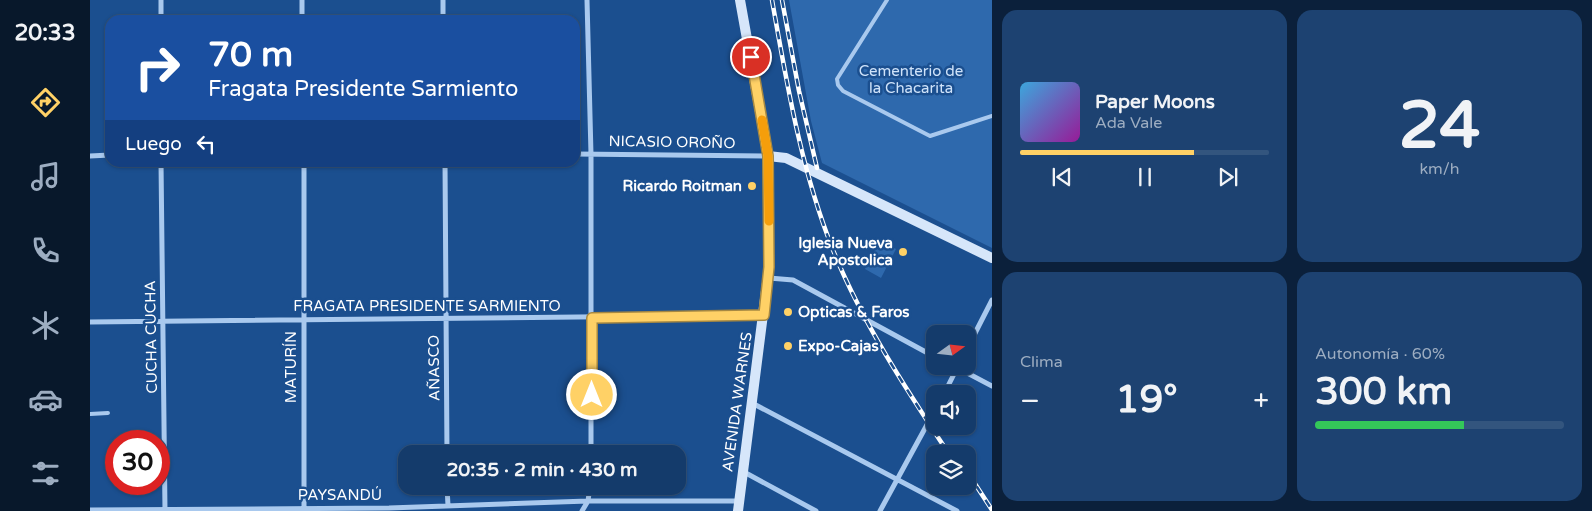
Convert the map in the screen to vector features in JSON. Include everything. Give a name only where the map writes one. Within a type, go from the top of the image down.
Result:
[{"type":"main road","name":"AVENIDA WARNES","points":[[739,506],[768,278],[768,156],[740,0]]},
{"type":"main road","points":[[768,156],[786,158],[992,258]]},
{"type":"street","points":[[161,0],[161,15]]},
{"type":"street","points":[[302,0],[302,15]]},
{"type":"street","points":[[443,0],[443,15]]},
{"type":"street","points":[[587,0],[591,154],[591,445]]},
{"type":"street","name":"NICASIO OROÑO","points":[[580,154],[768,156]]},
{"type":"street","points":[[90,156],[105,155]]},
{"type":"street","name":"CUCHA CUCHA","points":[[161,167],[165,510]]},
{"type":"street","name":"MATURÍN","points":[[304,167],[304,510]]},
{"type":"street","name":"AÑASCO","points":[[445,167],[447,445]]},
{"type":"street","points":[[768,278],[793,280],[926,352]]},
{"type":"street","points":[[976,331],[992,300]]},
{"type":"street","name":"FRAGATA PRESIDENTE SARMIENTO","points":[[90,322],[764,315]]},
{"type":"street","points":[[971,375],[992,386]]},
{"type":"street","points":[[752,402],[957,511]]},
{"type":"street","points":[[880,511],[926,427]]},
{"type":"street","points":[[743,472],[816,511]]},
{"type":"street","points":[[447,495],[448,506]]},
{"type":"street","points":[[582,511],[588,501],[589,495]]},
{"type":"street","name":"PAYSANDÚ","points":[[90,510],[389,509],[588,501],[739,506]]},
{"type":"lane","points":[[887,0],[837,78],[838,85],[843,91],[930,136],[992,116]]},
{"type":"lane","points":[[90,414],[108,413]]},
{"type":"green space","name":"Cementerio de la Chacarita","points":[[789,0],[992,0],[992,248],[822,163],[811,121]]},
{"type":"green space","points":[[880,240],[896,249],[881,278],[865,269]]},
{"type":"railway","points":[[772,0],[796,126],[812,189],[833,250],[871,329],[943,445]]},
{"type":"railway","points":[[782,0],[799,91],[817,168]]},
{"type":"railway","points":[[976,485],[992,510]]},
{"type":"slow traffic","points":[[762,120],[768,156],[769,221]]},
{"type":"place","name":"Ricardo Roitman","points":[[752,186]]},
{"type":"place","name":"Iglesia Nueva Apostolica","points":[[903,252]]},
{"type":"place","name":"Opticas & Faros","points":[[788,312]]},
{"type":"place","name":"Expo-Cajas","points":[[788,346]]},
{"type":"route","points":[[592,395],[592,318],[764,315],[769,267],[769,172],[751,57]]}]
